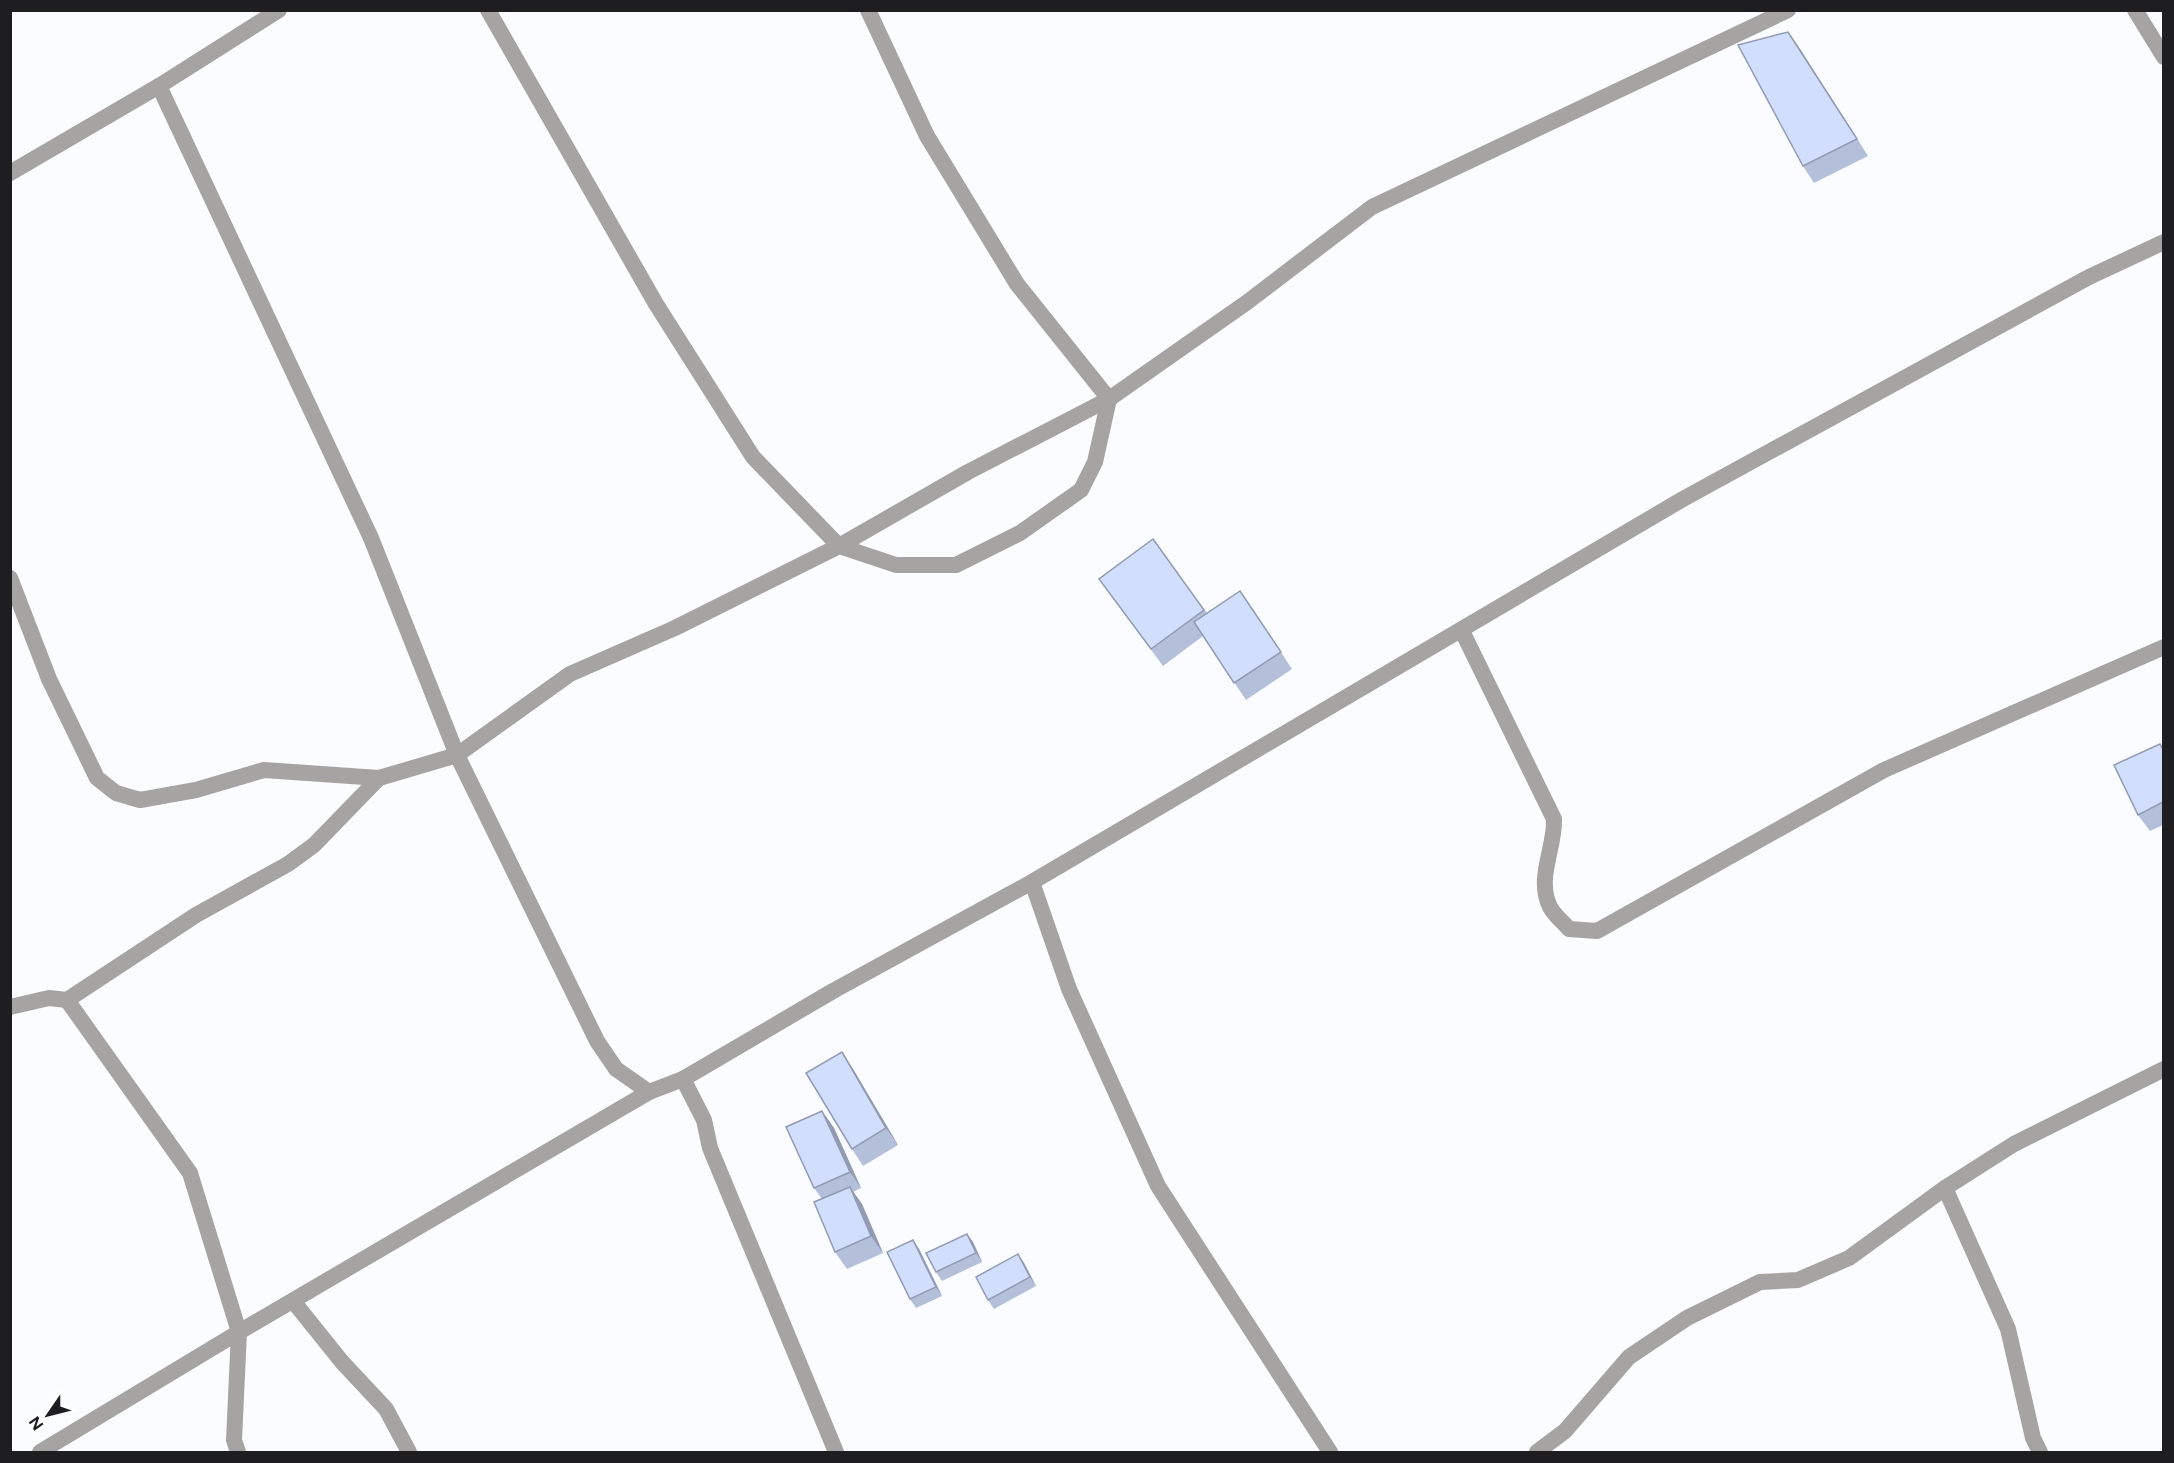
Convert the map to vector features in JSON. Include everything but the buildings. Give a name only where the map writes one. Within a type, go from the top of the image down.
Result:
[{"type":"street","points":[[10,173],[159,86],[279,10]]},
{"type":"street","points":[[488,10],[656,304],[753,457],[839,546],[896,565],[956,565],[1020,533],[1082,490],[1095,462],[1109,399]]},
{"type":"street","points":[[868,10],[927,136],[1017,284],[1109,399]]},
{"type":"street","points":[[10,579],[58,699],[97,778],[116,793],[140,800],[196,790],[264,770],[379,778],[457,755],[570,674],[675,628],[839,546],[968,472],[1109,399],[1246,303],[1372,207],[1788,10]]},
{"type":"street","points":[[2135,10],[2163,57]]},
{"type":"street","points":[[159,86],[370,538],[417,649],[457,755],[597,1041],[616,1069],[649,1092]]},
{"type":"street","points":[[40,1452],[293,1300],[649,1092],[683,1079],[833,991],[1032,882],[1683,499],[2089,276],[2163,242]]},
{"type":"street","points":[[1462,631],[1554,819],[1555,837],[1543,883],[1550,908],[1569,929],[1597,931],[1884,770],[2163,647]]},
{"type":"street","points":[[10,1007],[49,998],[67,1000],[196,915],[288,864],[314,845],[379,778]]},
{"type":"street","points":[[1032,882],[1069,989],[1158,1186],[1330,1452]]},
{"type":"street","points":[[67,1000],[190,1173],[239,1332],[234,1440],[238,1452]]},
{"type":"street","points":[[1537,1452],[1565,1431],[1629,1357],[1687,1318],[1760,1282],[1798,1280],[1849,1258],[1945,1188],[2014,1144],[2163,1069]]},
{"type":"street","points":[[683,1079],[704,1120],[710,1148],[836,1452]]},
{"type":"street","points":[[1945,1188],[2008,1329],[2033,1438],[2040,1452]]},
{"type":"street","points":[[293,1300],[342,1362],[386,1409],[409,1452]]}]
